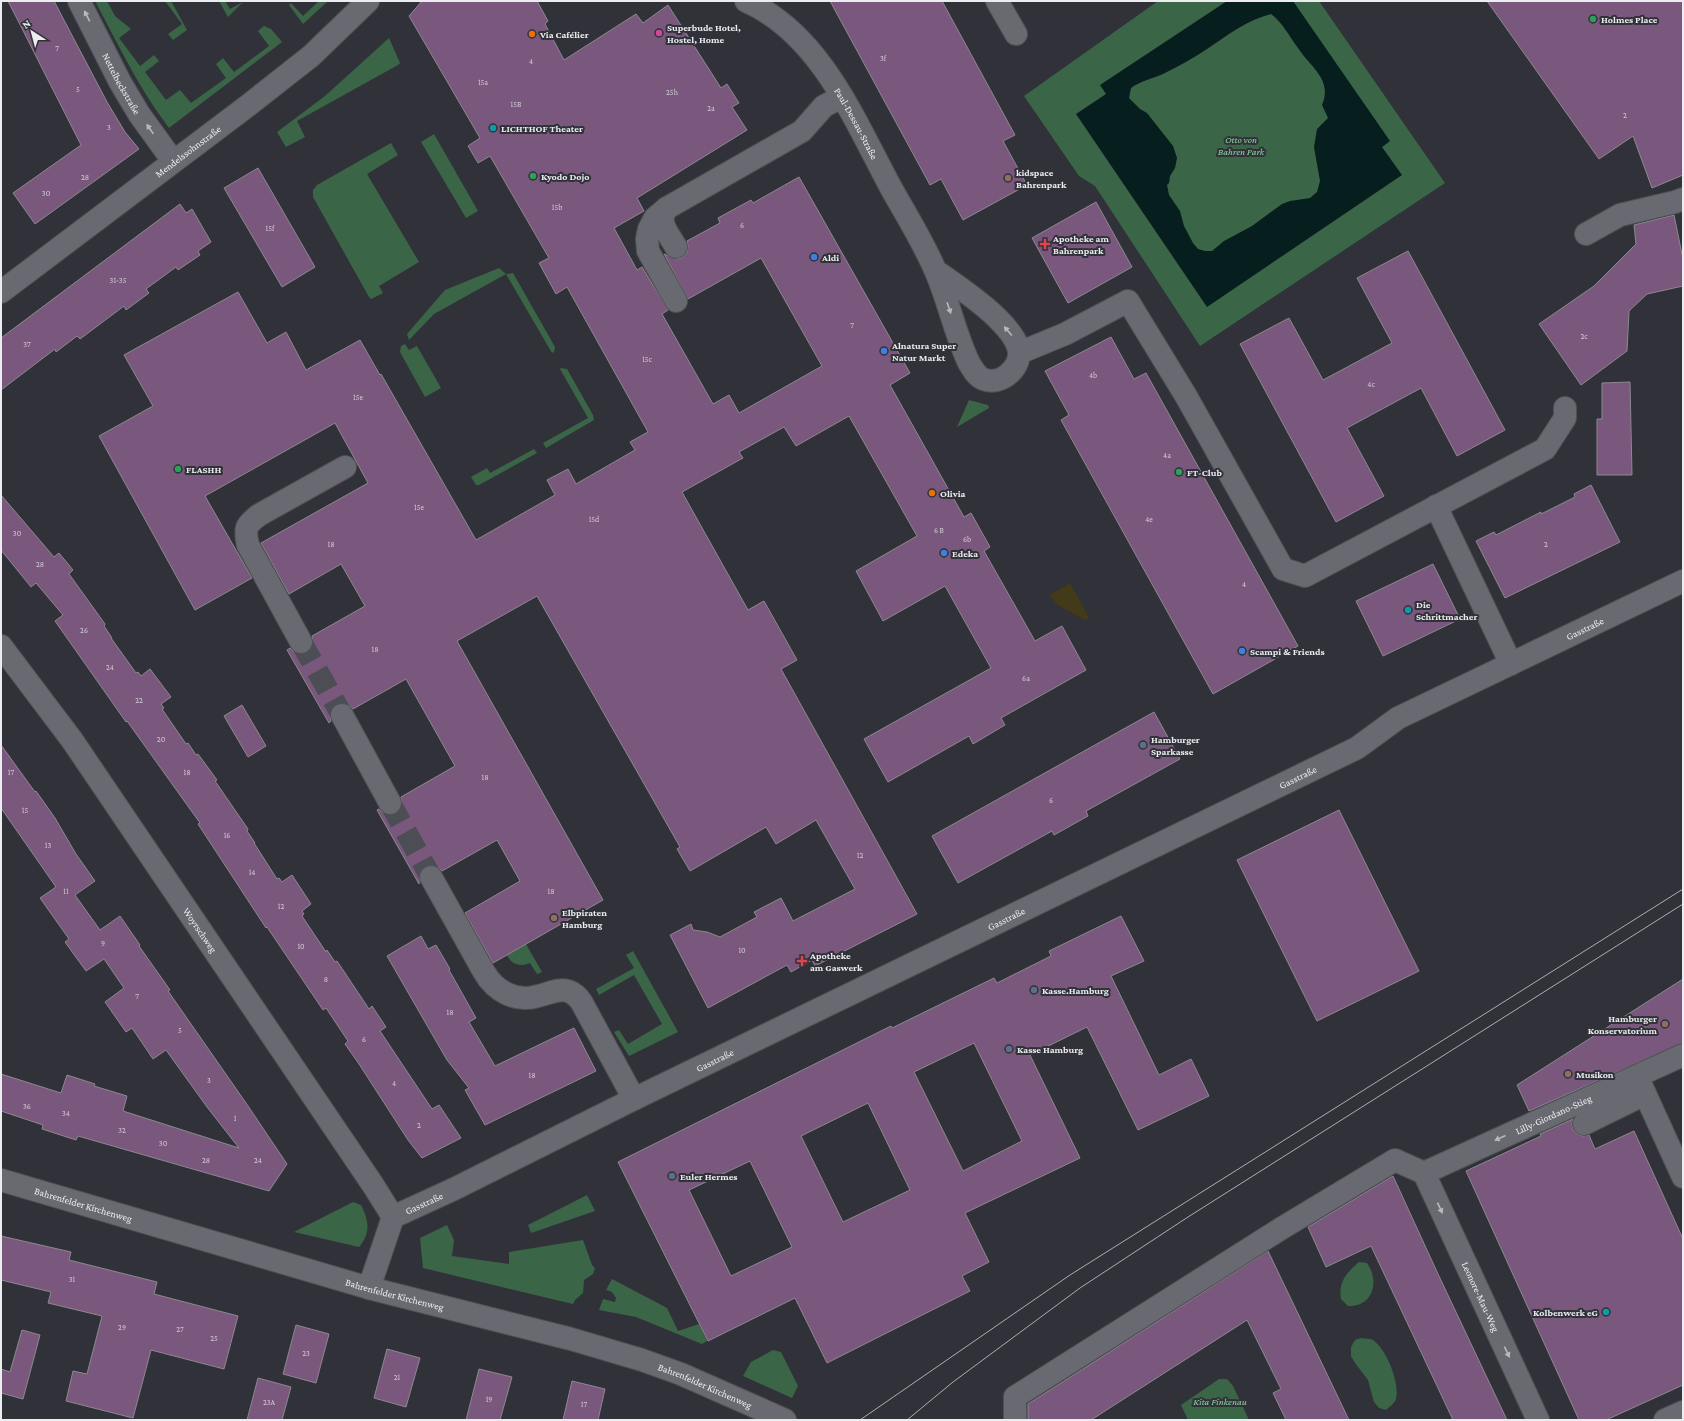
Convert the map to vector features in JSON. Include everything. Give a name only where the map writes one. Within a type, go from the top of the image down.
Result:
[{"type":"street","name":"Nettelbeckstraße","points":[[79,1],[120,82],[139,114],[173,160]]},
{"type":"street","name":"Mendelssohnstraße","points":[[1,292],[173,160],[250,104],[311,56],[368,1]]},
{"type":"street","name":"Paul-Dessau-Straße","points":[[746,1],[760,8],[783,24],[804,45],[823,68],[842,97],[936,271],[964,354],[975,373],[981,378],[990,381],[1005,377],[1018,361],[1019,353],[1013,336],[978,301],[936,271]]},
{"type":"street","points":[[997,1],[1016,34]]},
{"type":"street","points":[[676,301],[648,251],[647,239],[649,229],[655,218],[667,208],[802,131],[824,106],[842,97]]},
{"type":"street","points":[[1586,234],[1620,214],[1683,199]]},
{"type":"street","points":[[667,208],[662,214],[661,219],[676,247]]},
{"type":"street","points":[[1019,353],[1065,334],[1128,301],[1186,396],[1283,569],[1305,576],[1328,566],[1436,506],[1546,449],[1565,418],[1565,408]]},
{"type":"street","points":[[301,642],[248,545],[246,533],[249,523],[259,515],[345,467]]},
{"type":"street","points":[[1436,506],[1511,664]]},
{"type":"street","name":"Gasstraße","points":[[369,1288],[393,1217],[454,1189],[634,1099],[1357,748],[1398,718],[1683,581]]},
{"type":"street","name":"Woyrschweg","points":[[1,646],[72,740],[369,1179],[393,1217]]},
{"type":"street","points":[[342,715],[390,803]]},
{"type":"street","points":[[431,877],[484,972],[494,985],[510,996],[522,998],[537,997],[560,990],[568,991],[576,996],[582,1003],[634,1099]]},
{"type":"street","name":"Lilly-Giordano-Stieg","points":[[1424,1173],[1641,1085],[1683,1055]]},
{"type":"street","points":[[1584,1124],[1641,1085],[1683,1177]]},
{"type":"street","points":[[1015,1420],[1015,1397],[1282,1228],[1395,1160],[1424,1173]]},
{"type":"street","name":"Leonore-Mau-Weg","points":[[1424,1173],[1538,1420]]},
{"type":"street","name":"Bahrenfelder Kirchenweg","points":[[1,1180],[369,1288],[571,1339],[642,1360],[681,1374],[785,1420]]},
{"type":"street","points":[[1665,1420],[1683,1412]]},
{"type":"green space","points":[[95,1],[107,1],[115,16],[131,29],[119,38],[140,66],[154,55],[159,61],[145,72],[166,100],[180,90],[191,103],[226,78],[216,64],[223,58],[234,72],[269,46],[258,31],[264,26],[271,29],[282,42],[169,128],[138,82]]},
{"type":"green space","points":[[165,1],[171,1],[187,30],[173,40],[168,34],[182,24]]},
{"type":"green space","points":[[219,1],[225,1],[230,9],[243,2],[228,17]]},
{"type":"green space","points":[[319,1],[328,1],[303,24],[289,5],[291,3],[303,16]]},
{"type":"green space","name":"Otto von Bahren Park","points":[[1158,1],[1319,1],[1445,183],[1200,346],[1095,186],[1079,176],[1024,96]]},
{"type":"green space","points":[[389,38],[400,63],[297,121],[305,137],[286,147],[277,132],[325,96]]},
{"type":"green space","points":[[434,134],[478,211],[466,218],[421,142]]},
{"type":"green space","points":[[391,143],[398,155],[367,174],[419,262],[379,286],[383,293],[371,299],[313,197],[313,190],[317,185]]},
{"type":"green space","points":[[499,268],[506,274],[434,314],[409,340],[407,334],[445,290]]},
{"type":"green space","points":[[513,273],[555,347],[554,352],[552,353],[506,274]]},
{"type":"green space","points":[[405,344],[409,350],[417,346],[441,388],[425,397],[400,352],[401,346]]},
{"type":"green space","points":[[560,369],[567,369],[593,415],[594,420],[546,448],[543,443],[588,418]]},
{"type":"green space","points":[[969,400],[988,405],[989,408],[957,427]]},
{"type":"green space","points":[[534,449],[537,453],[479,485],[476,485],[471,477],[487,468],[490,473]]},
{"type":"green space","points":[[526,944],[542,972],[537,974],[530,963],[520,965],[514,963],[507,955]]},
{"type":"green space","points":[[633,951],[678,1032],[629,1056],[614,1032],[619,1030],[628,1044],[662,1024],[634,975],[599,995],[596,989],[634,968],[626,955]]},
{"type":"green space","points":[[587,1195],[595,1211],[531,1233],[528,1225]]},
{"type":"green space","points":[[353,1202],[361,1205],[366,1216],[368,1227],[366,1237],[359,1247],[294,1232]]},
{"type":"green space","points":[[447,1225],[454,1240],[452,1256],[509,1264],[509,1252],[583,1240],[592,1265],[595,1268],[593,1274],[584,1280],[583,1293],[575,1300],[573,1304],[423,1268],[420,1238]]},
{"type":"green space","points":[[1359,1262],[1367,1263],[1371,1270],[1373,1277],[1372,1292],[1363,1302],[1357,1305],[1348,1306],[1341,1299],[1340,1293],[1342,1282],[1347,1274]]},
{"type":"green space","points":[[612,1279],[667,1308],[678,1331],[699,1324],[707,1341],[702,1344],[636,1317],[599,1310],[603,1299],[615,1302],[616,1298],[612,1292],[606,1290]]},
{"type":"green space","points":[[1361,1338],[1372,1339],[1378,1344],[1391,1366],[1397,1392],[1396,1399],[1386,1410],[1379,1408],[1374,1402],[1368,1380],[1351,1356],[1351,1347],[1355,1340]]},
{"type":"green space","points":[[773,1350],[781,1352],[798,1386],[792,1398],[743,1376],[751,1362]]},
{"type":"green space","name":"Kita Finkenau","points":[[1219,1379],[1227,1379],[1233,1386],[1249,1420],[1188,1420],[1181,1405]]},
{"type":"sand","points":[[1070,583],[1089,618],[1085,620],[1058,605],[1049,595]]},
{"type":"shaded area","points":[[1227,1],[1293,1],[1390,141],[1382,147],[1402,175],[1207,307],[1076,114],[1106,94],[1100,85]],"holes":[[[1271,14],[1319,74],[1325,88],[1325,96],[1322,105],[1328,118],[1317,129],[1314,147],[1320,181],[1317,192],[1310,198],[1290,201],[1282,204],[1252,226],[1224,241],[1212,251],[1198,249],[1184,226],[1180,211],[1169,195],[1167,185],[1175,168],[1177,158],[1173,146],[1147,113],[1140,109],[1129,98],[1131,88],[1186,62],[1238,28],[1254,20]]]},
{"type":"building","points":[[8,1],[54,1],[107,102],[125,132],[139,149],[35,224],[13,193],[81,145]]},
{"type":"building","points":[[422,1],[537,1],[548,21],[545,24],[564,60],[636,14],[643,23],[668,5],[721,88],[727,84],[739,103],[732,107],[747,130],[637,198],[644,211],[614,228],[637,270],[642,267],[668,310],[662,314],[713,404],[729,395],[739,413],[822,366],[761,258],[688,299],[664,254],[676,259],[682,258],[687,253],[687,241],[720,223],[718,218],[751,200],[753,203],[799,177],[910,373],[890,385],[964,517],[971,513],[990,547],[984,551],[1035,641],[1062,626],[1086,670],[1001,718],[1005,725],[973,744],[969,736],[888,782],[864,739],[991,668],[945,586],[883,621],[856,571],[917,536],[849,416],[796,446],[784,427],[739,452],[743,458],[682,492],[748,610],[764,601],[797,660],[781,669],[917,914],[815,966],[812,960],[791,972],[787,965],[708,1008],[670,935],[691,924],[693,930],[707,932],[720,937],[757,917],[754,912],[781,898],[793,921],[855,889],[816,820],[776,844],[766,827],[690,871],[677,849],[680,847],[537,596],[457,641],[603,900],[493,963],[465,913],[520,881],[497,840],[442,871],[438,867],[432,865],[425,866],[420,871],[419,884],[377,810],[379,809],[383,813],[389,815],[396,814],[401,809],[401,797],[455,766],[406,679],[353,709],[349,705],[343,703],[336,704],[331,709],[331,721],[329,723],[287,650],[290,648],[294,652],[300,654],[307,653],[311,649],[313,643],[312,636],[365,606],[341,564],[289,594],[261,543],[368,483],[335,423],[205,496],[252,578],[195,610],[99,436],[153,406],[124,355],[238,292],[267,343],[286,332],[306,370],[360,340],[476,540],[555,495],[547,480],[568,469],[576,484],[635,450],[630,442],[648,432],[567,287],[556,294],[539,263],[549,258],[490,156],[478,163],[468,146],[480,138],[409,16]]},
{"type":"building","points":[[830,1],[942,1],[1015,135],[1003,141],[1027,185],[963,220],[941,179],[930,185]]},
{"type":"building","points":[[1487,1],[1683,1],[1683,175],[1652,188],[1633,136],[1599,159]]},
{"type":"building","points":[[258,168],[315,267],[282,287],[224,188]]},
{"type":"building","points":[[1096,202],[1132,267],[1068,303],[1032,238]]},
{"type":"building","points":[[180,204],[186,213],[192,209],[211,242],[198,251],[200,255],[178,270],[176,267],[146,289],[149,293],[126,310],[124,306],[80,339],[77,336],[56,352],[55,349],[1,390],[1,338]]},
{"type":"building","points":[[1674,215],[1683,259],[1683,286],[1647,294],[1629,311],[1627,351],[1581,385],[1539,324],[1594,286],[1636,244],[1634,225]]},
{"type":"building","points":[[1408,251],[1505,430],[1457,456],[1421,388],[1347,428],[1384,496],[1336,522],[1240,344],[1289,318],[1323,380],[1392,343],[1357,278]]},
{"type":"building","points":[[1111,337],[1134,379],[1146,373],[1298,646],[1213,694],[1061,420],[1069,415],[1045,371]]},
{"type":"building","points":[[1630,382],[1632,475],[1597,475],[1597,419],[1602,419],[1602,383]]},
{"type":"building","points":[[1591,485],[1620,542],[1505,598],[1476,541],[1494,532],[1496,535],[1541,512],[1541,514],[1575,497],[1574,494]]},
{"type":"building","points":[[1,495],[54,557],[59,553],[73,570],[69,574],[105,624],[104,626],[111,638],[136,673],[138,672],[141,676],[150,669],[171,697],[161,704],[164,708],[162,709],[186,744],[188,743],[196,755],[198,754],[217,780],[215,781],[248,829],[247,831],[277,879],[279,878],[282,882],[292,875],[311,904],[302,911],[304,914],[302,916],[326,952],[327,950],[335,962],[337,961],[369,1009],[372,1006],[386,1027],[380,1031],[432,1109],[439,1105],[461,1138],[422,1158],[408,1140],[345,1044],[348,1041],[326,1008],[323,1010],[267,927],[266,928],[198,824],[200,823],[127,721],[126,722],[55,621],[63,615],[36,583],[31,587],[1,550]]},
{"type":"building","name":"Die Schrittmacher","points":[[1433,564],[1460,619],[1383,656],[1356,601]]},
{"type":"building","points":[[242,705],[266,746],[248,757],[224,716]]},
{"type":"building","points":[[1154,712],[1180,759],[1086,811],[1088,816],[1054,835],[1052,831],[958,883],[932,836]]},
{"type":"building","points":[[1,745],[55,818],[76,854],[95,881],[75,895],[100,930],[120,916],[170,990],[168,991],[287,1164],[269,1191],[78,1136],[76,1140],[42,1129],[43,1125],[1,1111],[1,1074],[61,1093],[67,1075],[95,1084],[94,1086],[127,1096],[123,1111],[239,1148],[166,1050],[153,1059],[132,1028],[126,1032],[105,1002],[124,988],[104,959],[86,971],[65,942],[69,939],[40,898],[56,887],[1,808]]},
{"type":"building","points":[[1339,810],[1419,971],[1317,1021],[1237,860]]},
{"type":"building","points":[[1121,916],[1144,961],[1111,976],[1159,1075],[1191,1059],[1209,1096],[1138,1130],[1087,1027],[1030,1055],[1080,1158],[965,1213],[989,1262],[962,1276],[970,1291],[827,1363],[795,1298],[708,1341],[618,1162],[891,1026],[892,1028],[994,978],[997,983],[1051,956],[1049,951]],"holes":[[[974,1043],[1022,1141],[963,1171],[914,1072]],[[868,1103],[910,1190],[843,1222],[801,1136]],[[750,1161],[792,1247],[731,1276],[689,1190]]]},
{"type":"building","points":[[421,936],[428,949],[436,945],[450,969],[449,970],[476,1018],[469,1022],[495,1066],[574,1028],[596,1071],[485,1125],[465,1090],[469,1088],[447,1060],[387,956]]},
{"type":"building","points":[[1683,979],[1683,1043],[1529,1111],[1517,1085]]},
{"type":"building","name":"Kolbenwerk eG","points":[[1573,1119],[1573,1130],[1577,1134],[1583,1136],[1589,1135],[1595,1149],[1634,1131],[1683,1239],[1683,1385],[1606,1420],[1579,1420],[1466,1171],[1541,1136],[1540,1134]]},
{"type":"building","points":[[1393,1176],[1507,1420],[1453,1420],[1371,1246],[1326,1267],[1308,1227]]},
{"type":"building","points":[[1,1236],[71,1252],[69,1260],[157,1282],[154,1294],[238,1316],[224,1369],[151,1350],[133,1418],[66,1401],[73,1371],[87,1374],[102,1316],[48,1303],[51,1292],[1,1280]]},
{"type":"building","points":[[1268,1251],[1349,1420],[1286,1420],[1273,1393],[1281,1389],[1247,1320],[1091,1420],[1028,1420],[1028,1404]]},
{"type":"building","points":[[296,1325],[329,1334],[316,1383],[283,1374]]},
{"type":"building","points":[[22,1330],[40,1335],[23,1399],[1,1393],[1,1369],[10,1372]]},
{"type":"building","points":[[387,1349],[420,1358],[406,1407],[374,1398]]},
{"type":"building","points":[[479,1369],[512,1377],[500,1420],[466,1420]]},
{"type":"building","points":[[258,1378],[291,1387],[282,1420],[247,1420]]},
{"type":"building","points":[[572,1381],[605,1389],[598,1420],[563,1420]]},
{"type":"tunnel","points":[[301,642],[342,715]]},
{"type":"tunnel","points":[[390,803],[431,877]]},
{"type":"tram line","points":[[860,1420],[1070,1275],[1683,889]]},
{"type":"tram line","points":[[907,1420],[953,1382],[1080,1288],[1188,1217],[1683,904]]},
{"type":"place","name":"Holmes Place","points":[[1593,19]]},
{"type":"place","name":"Superbude Hotel, Hostel, Home","points":[[659,33]]},
{"type":"place","name":"Via Cafélier","points":[[532,34]]},
{"type":"place","name":"LICHTHOF Theater","points":[[493,128]]},
{"type":"place","name":"Kyodo Dojo","points":[[533,176]]},
{"type":"place","name":"kidspace Bahrenpark","points":[[1008,178]]},
{"type":"place","name":"Apotheke am Bahrenpark","points":[[1045,244]]},
{"type":"place","name":"Aldi","points":[[814,257]]},
{"type":"place","name":"Alnatura Super Natur Markt","points":[[884,351]]},
{"type":"place","name":"FLASHH","points":[[178,469]]},
{"type":"place","name":"FT-Club","points":[[1179,472]]},
{"type":"place","name":"Olivia","points":[[932,493]]},
{"type":"place","name":"Edeka","points":[[944,553]]},
{"type":"place","name":"Die Schrittmacher","points":[[1408,610]]},
{"type":"place","name":"Scampi & Friends","points":[[1242,651]]},
{"type":"place","name":"Hamburger Sparkasse","points":[[1143,745]]},
{"type":"place","name":"Elbpiraten Hamburg","points":[[554,918]]},
{"type":"place","name":"Apotheke am Gaswerk","points":[[802,961]]},
{"type":"place","name":"Kasse.Hamburg","points":[[1034,990]]},
{"type":"place","name":"Hamburger Konservatorium","points":[[1665,1024]]},
{"type":"place","name":"Kasse Hamburg","points":[[1009,1049]]},
{"type":"place","name":"Musikon","points":[[1568,1074]]},
{"type":"place","name":"Euler Hermes","points":[[672,1176]]},
{"type":"place","name":"Kolbenwerk eG","points":[[1606,1312]]}]
